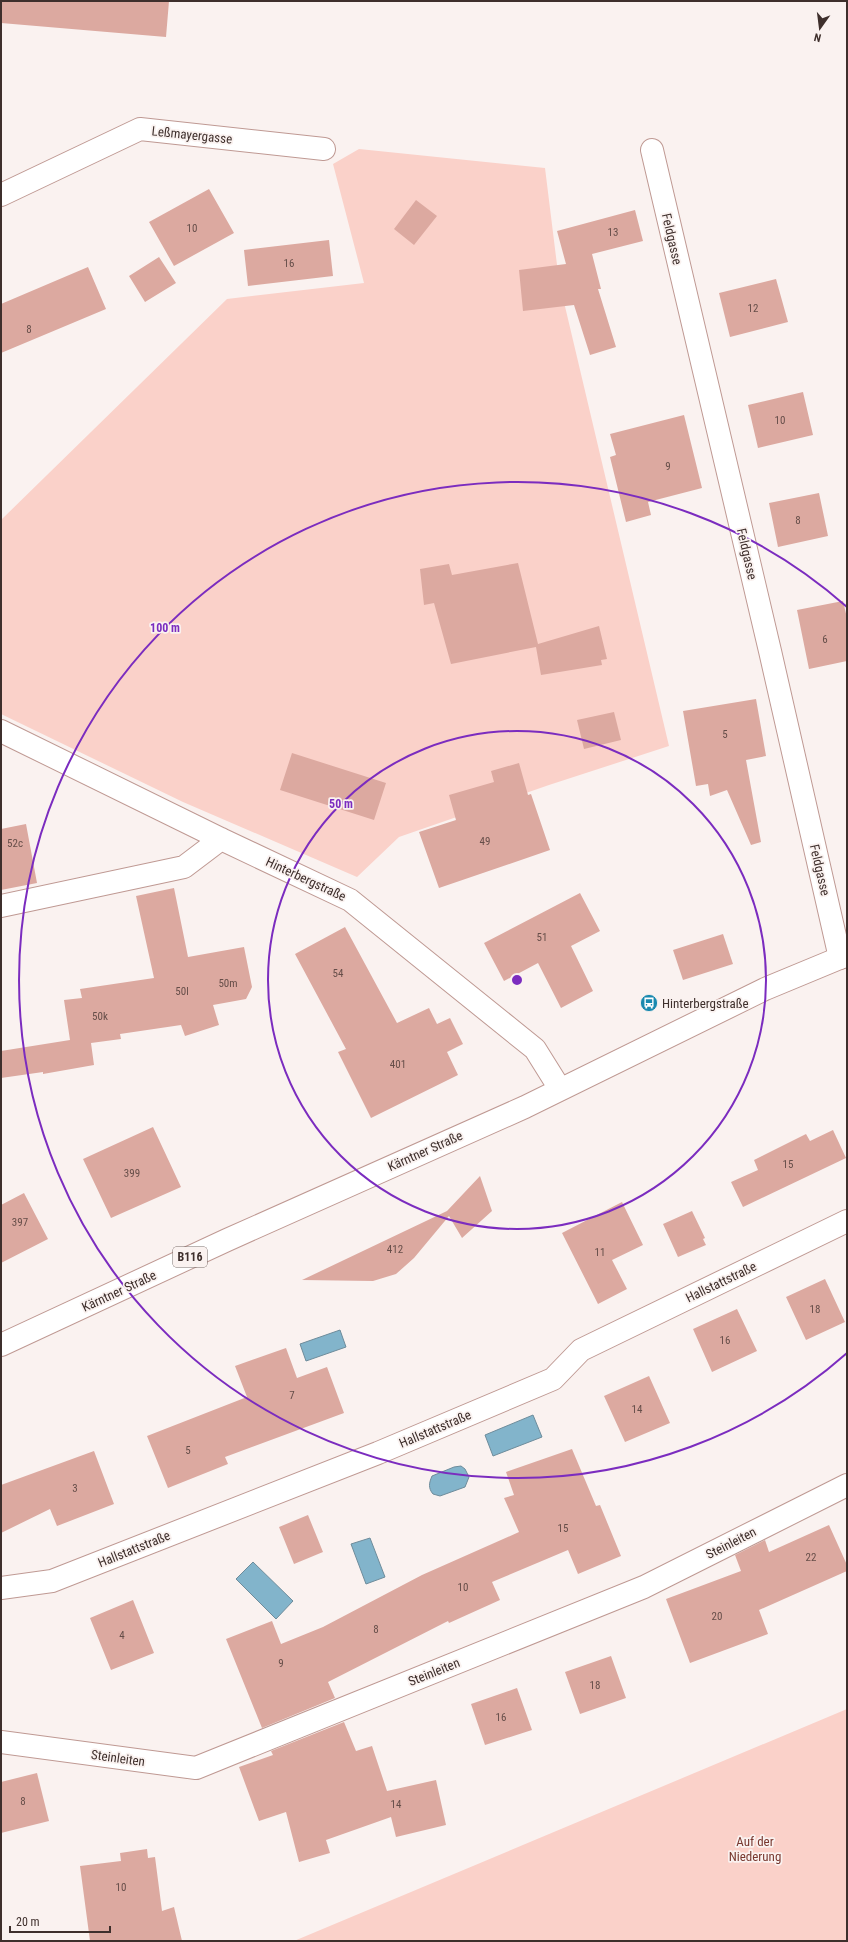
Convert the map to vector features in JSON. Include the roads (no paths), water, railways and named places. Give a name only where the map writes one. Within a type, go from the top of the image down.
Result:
[{"type":"street","name":"Leßmayergasse","points":[[1,195],[140,129],[324,149]]},
{"type":"street","name":"Feldgasse","points":[[652,150],[770,651],[844,956]]},
{"type":"street","name":"Hinterbergstraße","points":[[1,731],[221,840],[350,900],[535,1049],[560,1090]]},
{"type":"street","points":[[1,906],[184,867],[221,840]]},
{"type":"street","name":"Kärntner Straße","points":[[1,1345],[227,1240],[560,1090],[765,989],[844,956]]},
{"type":"street","name":"Hallstattstraße","points":[[1,1588],[52,1581],[370,1456],[553,1379],[581,1350],[847,1221]]},
{"type":"street","name":"Steinleiten","points":[[1,1742],[196,1768],[644,1587],[847,1485]]},
{"type":"water","points":[[340,1330],[346,1347],[306,1361],[300,1344]]},
{"type":"water","points":[[533,1415],[542,1437],[493,1456],[485,1435]]},
{"type":"water","points":[[461,1466],[465,1469],[469,1477],[465,1487],[440,1496],[433,1494],[430,1490],[430,1481],[432,1476],[454,1467]]},
{"type":"water","points":[[370,1538],[385,1577],[366,1584],[351,1544]]},
{"type":"water","points":[[253,1562],[293,1601],[276,1619],[236,1579]]},
{"type":"place","name":"Hinterbergstraße","points":[[649,1003]]},
{"type":"park label","name":"Auf der Niederung","points":[[755,1848]]}]
